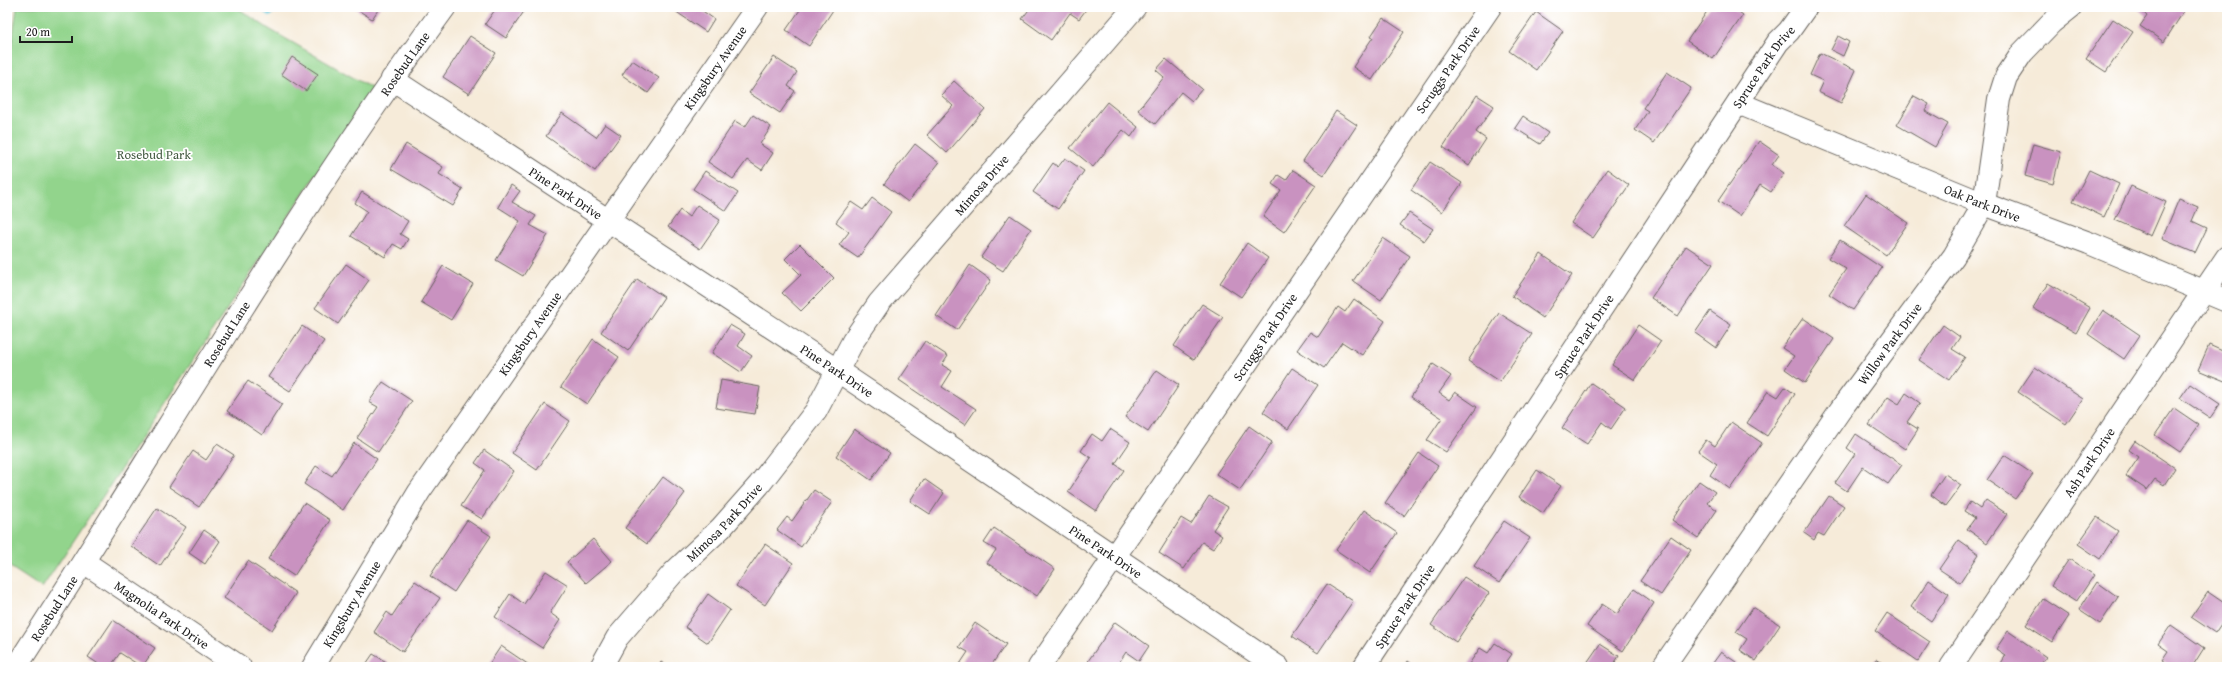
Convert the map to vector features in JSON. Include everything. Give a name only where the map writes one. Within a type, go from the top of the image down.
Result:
[{"type":"street","name":"Rosebud Lane","points":[[16,667],[84,562],[293,230],[392,79],[444,7]]},
{"type":"street","name":"Kingsbury Avenue","points":[[313,667],[419,492],[757,7]]},
{"type":"street","name":"Mimosa Drive","points":[[838,371],[854,341],[879,303],[923,250],[1135,7]]},
{"type":"street","name":"Scruggs Park Drive","points":[[1039,667],[1490,7]]},
{"type":"street","name":"Spruce Park Drive","points":[[1364,667],[1778,42],[1789,31],[1806,7]]},
{"type":"street","name":"Willow Park Drive","points":[[1664,667],[1840,409],[1954,256],[1984,204],[1998,99],[2006,77],[2022,53],[2051,23],[2071,7]]},
{"type":"street","name":"Pine Park Drive","points":[[392,79],[838,371],[1278,667]]},
{"type":"street","name":"Oak Park Drive","points":[[1738,103],[1984,204],[2089,243],[2227,300]]},
{"type":"street","name":"Ash Park Drive","points":[[1951,667],[2227,257]]},
{"type":"street","name":"Mimosa Park Drive","points":[[601,667],[617,638],[674,572],[721,528],[759,485],[816,411],[838,371]]},
{"type":"street","name":"Magnolia Park Drive","points":[[84,562],[240,667]]},
{"type":"green space","name":"Rosebud Park","points":[[17,7],[236,7],[269,29],[373,89],[42,588],[7,565],[7,77]]},
{"type":"building","points":[[353,7],[380,7],[372,19]]},
{"type":"building","points":[[497,7],[527,7],[506,38],[485,24]]},
{"type":"building","points":[[669,7],[697,7],[714,19],[706,32]]},
{"type":"building","points":[[802,7],[829,7],[833,10],[809,46],[786,30]]},
{"type":"building","points":[[1031,7],[1088,7],[1079,19],[1070,13],[1051,40],[1022,19]]},
{"type":"building","points":[[1710,7],[1732,7],[1743,15],[1713,59],[1687,41]]},
{"type":"building","points":[[2137,7],[2178,7],[2184,11],[2164,42],[2140,26],[2147,16]]},
{"type":"building","points":[[1536,12],[1563,31],[1536,70],[1509,51]]},
{"type":"building","points":[[1383,18],[1404,32],[1372,80],[1353,67],[1373,37],[1371,36]]},
{"type":"building","points":[[2113,19],[2133,32],[2106,72],[2086,59]]},
{"type":"building","points":[[470,36],[496,53],[469,94],[443,77]]},
{"type":"building","points":[[1838,36],[1849,42],[1843,56],[1831,50]]},
{"type":"building","points":[[1820,53],[1856,70],[1841,103],[1818,92],[1823,81],[1810,75]]},
{"type":"building","points":[[292,57],[318,74],[306,91],[281,74]]},
{"type":"building","points":[[774,57],[797,72],[788,86],[795,91],[780,113],[749,93]]},
{"type":"building","points":[[1166,59],[1202,89],[1192,101],[1181,92],[1155,124],[1138,110],[1164,77],[1156,70]]},
{"type":"building","points":[[632,60],[659,78],[648,93],[622,75]]},
{"type":"building","points":[[1667,72],[1691,88],[1654,143],[1635,130],[1648,111],[1643,108]]},
{"type":"building","points":[[954,81],[985,109],[947,153],[927,135],[953,106],[941,95]]},
{"type":"building","points":[[1477,95],[1494,106],[1476,132],[1486,139],[1469,165],[1443,147]]},
{"type":"building","points":[[1914,96],[1929,104],[1925,111],[1948,124],[1935,147],[1897,125]]},
{"type":"building","points":[[1107,102],[1138,127],[1131,137],[1123,130],[1093,167],[1070,148]]},
{"type":"building","points":[[1336,111],[1357,125],[1324,175],[1303,161]]},
{"type":"building","points":[[562,113],[596,137],[605,124],[621,135],[595,171],[546,136]]},
{"type":"building","points":[[753,115],[771,127],[760,144],[773,153],[762,170],[747,160],[733,179],[708,162],[735,121],[745,127]]},
{"type":"building","points":[[1523,116],[1548,133],[1540,144],[1515,128]]},
{"type":"building","points":[[1759,141],[1779,155],[1772,165],[1784,173],[1771,192],[1760,185],[1740,216],[1718,201]]},
{"type":"building","points":[[406,144],[443,167],[439,174],[463,189],[453,206],[391,169]]},
{"type":"building","points":[[915,144],[939,163],[908,202],[884,184]]},
{"type":"building","points":[[2033,144],[2061,152],[2053,184],[2025,176]]},
{"type":"building","points":[[1065,158],[1084,171],[1058,209],[1033,192],[1053,163],[1058,167]]},
{"type":"building","points":[[1430,162],[1462,183],[1442,212],[1411,190]]},
{"type":"building","points":[[1607,169],[1629,185],[1593,238],[1571,223]]},
{"type":"building","points":[[1293,170],[1316,185],[1284,232],[1263,217],[1281,190],[1272,184],[1278,175],[1286,180]]},
{"type":"building","points":[[2089,170],[2119,184],[2104,217],[2073,202]]},
{"type":"building","points":[[705,171],[738,193],[726,211],[693,189]]},
{"type":"building","points":[[511,185],[520,191],[512,202],[536,216],[530,225],[548,235],[523,276],[496,260],[520,221],[498,207]]},
{"type":"building","points":[[2131,186],[2166,202],[2151,236],[2115,220]]},
{"type":"building","points":[[362,192],[408,221],[400,234],[408,239],[402,249],[393,244],[385,257],[351,236],[367,211],[355,203]]},
{"type":"building","points":[[1866,194],[1908,223],[1886,255],[1844,226]]},
{"type":"building","points":[[872,198],[891,212],[858,258],[839,245],[849,232],[836,222],[851,202],[863,210]]},
{"type":"building","points":[[2179,199],[2198,207],[2192,221],[2207,228],[2195,253],[2162,239]]},
{"type":"building","points":[[697,205],[720,220],[700,249],[668,227],[680,210],[689,217]]},
{"type":"building","points":[[1409,213],[1433,229],[1424,241],[1400,225]]},
{"type":"building","points":[[1010,215],[1031,229],[1003,271],[981,257]]},
{"type":"building","points":[[1383,238],[1410,256],[1381,300],[1353,281]]},
{"type":"building","points":[[1840,240],[1882,268],[1853,310],[1829,294],[1846,269],[1828,258]]},
{"type":"building","points":[[1247,243],[1268,258],[1241,297],[1220,283]]},
{"type":"building","points":[[800,244],[834,278],[801,311],[782,293],[801,275],[785,259]]},
{"type":"building","points":[[1686,246],[1713,264],[1678,316],[1651,298]]},
{"type":"building","points":[[1541,254],[1572,275],[1543,318],[1512,296]]},
{"type":"building","points":[[346,264],[369,280],[338,324],[315,308]]},
{"type":"building","points":[[970,265],[991,280],[957,330],[936,316]]},
{"type":"building","points":[[443,266],[473,284],[451,320],[421,302]]},
{"type":"building","points":[[637,279],[664,297],[628,351],[601,332]]},
{"type":"building","points":[[2048,283],[2090,308],[2076,333],[2033,308]]},
{"type":"building","points":[[1354,299],[1385,321],[1362,355],[1342,342],[1324,368],[1297,350],[1310,332],[1318,337],[1338,307],[1345,312]]},
{"type":"building","points":[[1202,304],[1223,317],[1194,360],[1174,346]]},
{"type":"building","points":[[2103,310],[2140,335],[2124,359],[2088,334]]},
{"type":"building","points":[[1710,311],[1731,325],[1716,348],[1695,333]]},
{"type":"building","points":[[1499,313],[1532,334],[1500,382],[1468,361]]},
{"type":"building","points":[[1803,318],[1834,339],[1805,383],[1785,369],[1794,356],[1782,348]]},
{"type":"building","points":[[730,325],[745,334],[738,346],[752,356],[741,372],[712,353]]},
{"type":"building","points":[[1638,325],[1661,341],[1635,380],[1612,365]]},
{"type":"building","points":[[1943,325],[1960,337],[1952,349],[1965,357],[1949,380],[1919,360]]},
{"type":"building","points":[[302,326],[324,341],[290,391],[268,377]]},
{"type":"building","points":[[593,339],[619,357],[587,404],[561,387]]},
{"type":"building","points":[[925,341],[948,356],[942,365],[952,371],[942,387],[976,409],[965,425],[899,380]]},
{"type":"building","points":[[2209,345],[2227,353],[2227,382],[2198,370]]},
{"type":"building","points":[[1433,364],[1451,376],[1439,393],[1449,400],[1455,392],[1477,407],[1446,452],[1427,440],[1442,418],[1411,397]]},
{"type":"building","points":[[2035,367],[2083,399],[2066,424],[2018,392]]},
{"type":"building","points":[[1292,368],[1318,385],[1288,429],[1263,412]]},
{"type":"building","points":[[1157,370],[1179,385],[1148,432],[1125,417]]},
{"type":"building","points":[[721,380],[760,387],[755,414],[716,408]]},
{"type":"building","points":[[248,381],[282,404],[262,435],[227,411]]},
{"type":"building","points":[[383,382],[412,401],[378,452],[357,438],[378,407],[369,402]]},
{"type":"building","points":[[1591,383],[1626,407],[1611,429],[1602,422],[1587,444],[1562,428]]},
{"type":"building","points":[[2190,384],[2220,404],[2210,418],[2180,398]]},
{"type":"building","points":[[1785,387],[1795,394],[1767,436],[1747,423],[1768,391],[1778,397]]},
{"type":"building","points":[[1906,393],[1920,403],[1907,422],[1918,429],[1905,449],[1869,425],[1888,397],[1899,404]]},
{"type":"building","points":[[545,404],[570,421],[537,470],[512,453]]},
{"type":"building","points":[[2174,408],[2199,425],[2180,452],[2155,435]]},
{"type":"building","points":[[1731,422],[1762,443],[1730,489],[1710,475],[1717,464],[1698,451],[1706,440],[1715,446]]},
{"type":"building","points":[[1249,426],[1272,442],[1240,490],[1216,474]]},
{"type":"building","points":[[854,429],[890,453],[871,480],[836,456]]},
{"type":"building","points":[[1110,429],[1130,442],[1115,464],[1124,470],[1096,511],[1068,492],[1091,458],[1081,451],[1092,434],[1102,441]]},
{"type":"building","points":[[1856,434],[1902,465],[1888,484],[1863,467],[1847,491],[1835,483],[1855,454],[1847,448]]},
{"type":"building","points":[[2135,441],[2175,468],[2164,485],[2155,479],[2147,490],[2126,476],[2139,457],[2129,450]]},
{"type":"building","points":[[354,443],[377,459],[343,510],[304,484],[316,466],[332,476]]},
{"type":"building","points":[[217,444],[234,455],[199,507],[169,487],[193,451],[206,460]]},
{"type":"building","points":[[484,450],[514,471],[482,519],[461,506],[485,470],[475,463]]},
{"type":"building","points":[[1419,453],[1438,466],[1404,516],[1385,503]]},
{"type":"building","points":[[2004,455],[2033,474],[2015,499],[1987,480]]},
{"type":"building","points":[[1537,470],[1561,486],[1543,513],[1519,497]]},
{"type":"building","points":[[1945,474],[1961,485],[1946,506],[1931,495]]},
{"type":"building","points":[[663,477],[685,493],[647,544],[625,528]]},
{"type":"building","points":[[924,479],[944,493],[930,514],[910,501]]},
{"type":"building","points":[[1699,481],[1715,492],[1707,503],[1717,510],[1698,538],[1672,520]]},
{"type":"building","points":[[814,490],[832,502],[801,547],[777,530],[787,517],[792,521]]},
{"type":"building","points":[[1209,496],[1228,507],[1213,530],[1222,536],[1213,549],[1202,542],[1184,569],[1159,553],[1181,518],[1191,524]]},
{"type":"building","points":[[1829,496],[1844,506],[1824,536],[1818,533],[1814,540],[1804,533]]},
{"type":"building","points":[[1986,500],[2007,514],[1987,543],[1967,529],[1975,518],[1964,511],[1970,502],[1980,509]]},
{"type":"building","points":[[304,503],[330,520],[294,576],[268,559]]},
{"type":"building","points":[[157,508],[186,527],[160,566],[131,546]]},
{"type":"building","points":[[1364,510],[1397,533],[1370,573],[1336,550]]},
{"type":"building","points":[[2097,517],[2118,531],[2100,559],[2078,544]]},
{"type":"building","points":[[467,520],[491,536],[454,592],[430,576]]},
{"type":"building","points":[[1504,521],[1530,538],[1499,583],[1474,566]]},
{"type":"building","points":[[994,528],[1055,569],[1037,596],[987,563],[996,550],[984,543]]},
{"type":"building","points":[[204,530],[220,541],[205,564],[189,553]]},
{"type":"building","points":[[1671,536],[1691,550],[1661,595],[1640,581]]},
{"type":"building","points":[[593,539],[612,561],[586,583],[567,562]]},
{"type":"building","points":[[1959,540],[1979,554],[1960,583],[1939,569]]},
{"type":"building","points":[[765,544],[793,563],[765,605],[736,586]]},
{"type":"building","points":[[2069,559],[2094,575],[2076,602],[2051,586]]},
{"type":"building","points":[[248,561],[296,593],[272,630],[224,598]]},
{"type":"building","points":[[546,571],[568,585],[550,613],[560,620],[542,648],[495,617],[510,594],[524,604]]},
{"type":"building","points":[[1464,577],[1489,593],[1456,642],[1431,625]]},
{"type":"building","points":[[1929,580],[1949,594],[1931,621],[1911,607]]},
{"type":"building","points":[[415,581],[440,598],[403,652],[374,632],[387,612],[392,616]]},
{"type":"building","points":[[2097,582],[2118,597],[2100,624],[2079,610]]},
{"type":"building","points":[[1327,584],[1353,601],[1318,653],[1292,636]]},
{"type":"building","points":[[1634,589],[1654,603],[1623,651],[1587,626],[1602,604],[1617,614]]},
{"type":"building","points":[[2208,592],[2227,605],[2227,615],[2215,633],[2191,617]]},
{"type":"building","points":[[708,594],[730,610],[708,643],[685,627]]},
{"type":"building","points":[[2043,599],[2069,616],[2052,642],[2026,625]]},
{"type":"building","points":[[1753,607],[1780,625],[1756,661],[1740,650],[1747,639],[1736,632]]},
{"type":"building","points":[[1887,613],[1930,642],[1918,661],[1875,631]]},
{"type":"building","points":[[113,620],[155,648],[142,667],[120,653],[110,667],[103,667],[88,657]]},
{"type":"building","points":[[1115,622],[1149,646],[1139,661],[1126,652],[1116,667],[1097,667],[1088,661]]},
{"type":"building","points":[[975,623],[1006,644],[990,667],[958,667],[968,652],[959,647]]},
{"type":"building","points":[[2171,625],[2204,648],[2192,667],[2172,667],[2162,660],[2168,651],[2158,644]]},
{"type":"building","points":[[2008,631],[2046,657],[2039,667],[2001,667],[1999,665],[2005,655],[1996,649]]},
{"type":"building","points":[[1495,643],[1512,654],[1503,667],[1474,667],[1469,664],[1480,648],[1488,653]]},
{"type":"building","points":[[1600,644],[1619,656],[1612,667],[1584,667]]},
{"type":"building","points":[[501,646],[532,667],[487,667]]},
{"type":"building","points":[[1721,652],[1736,662],[1733,667],[1710,667]]},
{"type":"building","points":[[373,654],[388,663],[385,667],[364,667]]},
{"type":"building","points":[[1876,659],[1889,667],[1871,667]]},
{"type":"building","points":[[1408,661],[1416,667],[1404,667]]},
{"type":"building","points":[[661,662],[669,667],[658,667]]},
{"type":"waterway","points":[[259,7],[270,14]]}]
